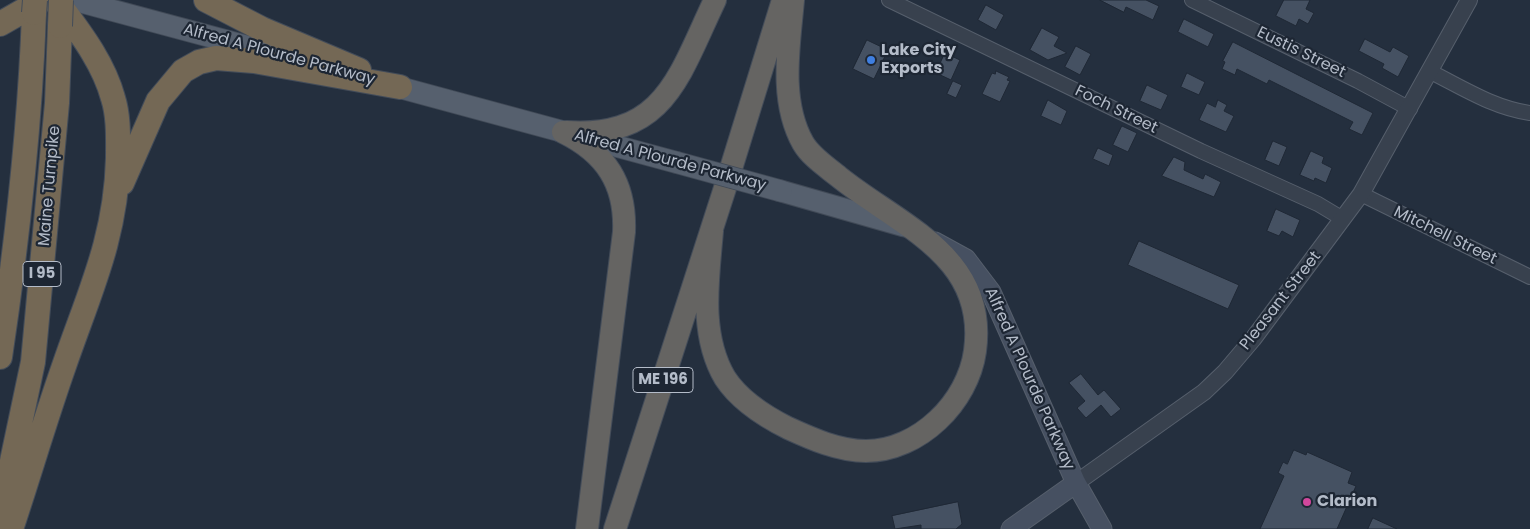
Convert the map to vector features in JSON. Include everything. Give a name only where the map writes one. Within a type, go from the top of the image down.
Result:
[{"type":"highway","points":[[11,529],[64,366],[101,264],[109,238],[117,193],[118,138],[114,98],[98,60],[56,0]]},
{"type":"highway","name":"Maine Turnpike","points":[[0,518],[33,362],[57,104],[61,0]]},
{"type":"highway","points":[[206,0],[262,29],[400,88]]},
{"type":"highway","points":[[563,132],[608,131],[621,127],[655,108],[674,85],[715,0]]},
{"type":"highway","name":"ME 196","points":[[615,529],[712,231],[783,0]]},
{"type":"highway","points":[[712,231],[707,300],[711,337],[716,357],[725,377],[735,391],[761,414],[805,436],[840,447],[866,451],[904,441],[922,432],[938,420],[957,398],[972,361],[976,332],[969,293],[949,259],[920,234],[857,192],[819,161],[803,143],[791,109],[787,71],[793,0]]},
{"type":"highway","points":[[0,24],[37,4]]},
{"type":"highway","name":"Maine Turnpike","points":[[0,357],[10,292],[31,88],[37,4]]},
{"type":"highway","points":[[117,193],[158,101],[184,71],[199,62],[216,58],[254,61],[400,88]]},
{"type":"highway","points":[[563,132],[592,148],[608,165],[619,190],[625,212],[587,529]]},
{"type":"main road","name":"Alfred A Plourde Parkway","points":[[74,0],[781,191],[892,222],[920,234],[966,259],[984,280],[1008,328],[1076,484],[1102,529]]},
{"type":"main road","name":"Pleasant Street","points":[[1011,529],[1076,484]]},
{"type":"street","name":"Foch Street","points":[[889,0],[1201,151],[1318,204],[1343,219]]},
{"type":"street","name":"Eustis Street","points":[[1192,0],[1358,81],[1410,109]]},
{"type":"street","name":"Pleasant Street","points":[[1076,484],[1184,408],[1225,372],[1361,194],[1431,72],[1469,0]]},
{"type":"street","points":[[1431,72],[1488,101],[1508,109],[1530,113]]},
{"type":"street","name":"Mitchell Street","points":[[1361,194],[1530,277]]},
{"type":"building","points":[[1100,0],[1146,0],[1159,6],[1153,20],[1126,7],[1124,12]]},
{"type":"building","points":[[1284,0],[1310,0],[1306,9],[1314,13],[1308,24],[1299,19],[1296,26],[1276,16]]},
{"type":"building","points":[[986,5],[1004,15],[996,30],[978,20]]},
{"type":"building","points":[[1184,19],[1214,34],[1208,47],[1178,32]]},
{"type":"building","points":[[1042,28],[1059,37],[1054,46],[1067,53],[1048,60],[1030,50]]},
{"type":"building","points":[[1365,39],[1390,52],[1393,47],[1409,56],[1398,77],[1382,68],[1384,64],[1359,51]]},
{"type":"building","name":"Lake City Exports","points":[[867,40],[888,50],[874,79],[853,69]]},
{"type":"building","points":[[1233,42],[1373,113],[1362,135],[1349,129],[1353,122],[1269,80],[1267,84],[1237,69],[1235,75],[1222,69],[1225,62],[1223,61]]},
{"type":"building","points":[[1076,46],[1091,54],[1080,75],[1065,67]]},
{"type":"building","points":[[945,53],[960,60],[951,80],[936,73]]},
{"type":"building","points":[[996,71],[1009,77],[1007,80],[1010,81],[1000,102],[982,94],[992,73],[995,74]]},
{"type":"building","points":[[1187,73],[1205,82],[1199,95],[1181,87]]},
{"type":"building","points":[[953,81],[962,85],[956,98],[947,94]]},
{"type":"building","points":[[1147,85],[1168,95],[1161,110],[1140,101]]},
{"type":"building","points":[[1048,100],[1067,111],[1061,125],[1041,116]]},
{"type":"building","points":[[1218,100],[1227,105],[1224,111],[1234,116],[1226,132],[1199,120],[1207,103],[1215,107]]},
{"type":"building","points":[[1122,126],[1137,133],[1128,152],[1113,145]]},
{"type":"building","points":[[1273,141],[1287,147],[1279,166],[1265,160]]},
{"type":"building","points":[[1098,148],[1113,155],[1109,166],[1093,159]]},
{"type":"building","points":[[1311,151],[1324,157],[1322,163],[1332,168],[1326,183],[1315,178],[1314,181],[1300,175]]},
{"type":"building","points":[[1174,157],[1185,162],[1184,170],[1203,179],[1205,174],[1221,182],[1214,197],[1162,176]]},
{"type":"building","points":[[1276,209],[1300,220],[1293,237],[1282,231],[1279,236],[1267,231]]},
{"type":"building","points":[[1139,241],[1239,285],[1228,309],[1128,265]]},
{"type":"building","points":[[1081,374],[1098,395],[1104,390],[1121,409],[1111,417],[1101,405],[1086,418],[1077,408],[1085,401],[1069,383]]},
{"type":"building","points":[[1294,450],[1306,455],[1307,452],[1352,472],[1348,483],[1356,486],[1337,529],[1260,529],[1284,476],[1278,473],[1283,462],[1287,464]]},
{"type":"building","points":[[958,502],[962,524],[956,529],[921,529],[921,525],[895,529],[892,516]]},
{"type":"building","name":"Clarion","points":[[1373,518],[1397,529],[1368,529]]},
{"type":"place","name":"Lake City Exports","points":[[871,60]]},
{"type":"place","name":"Clarion","points":[[1307,502]]}]
